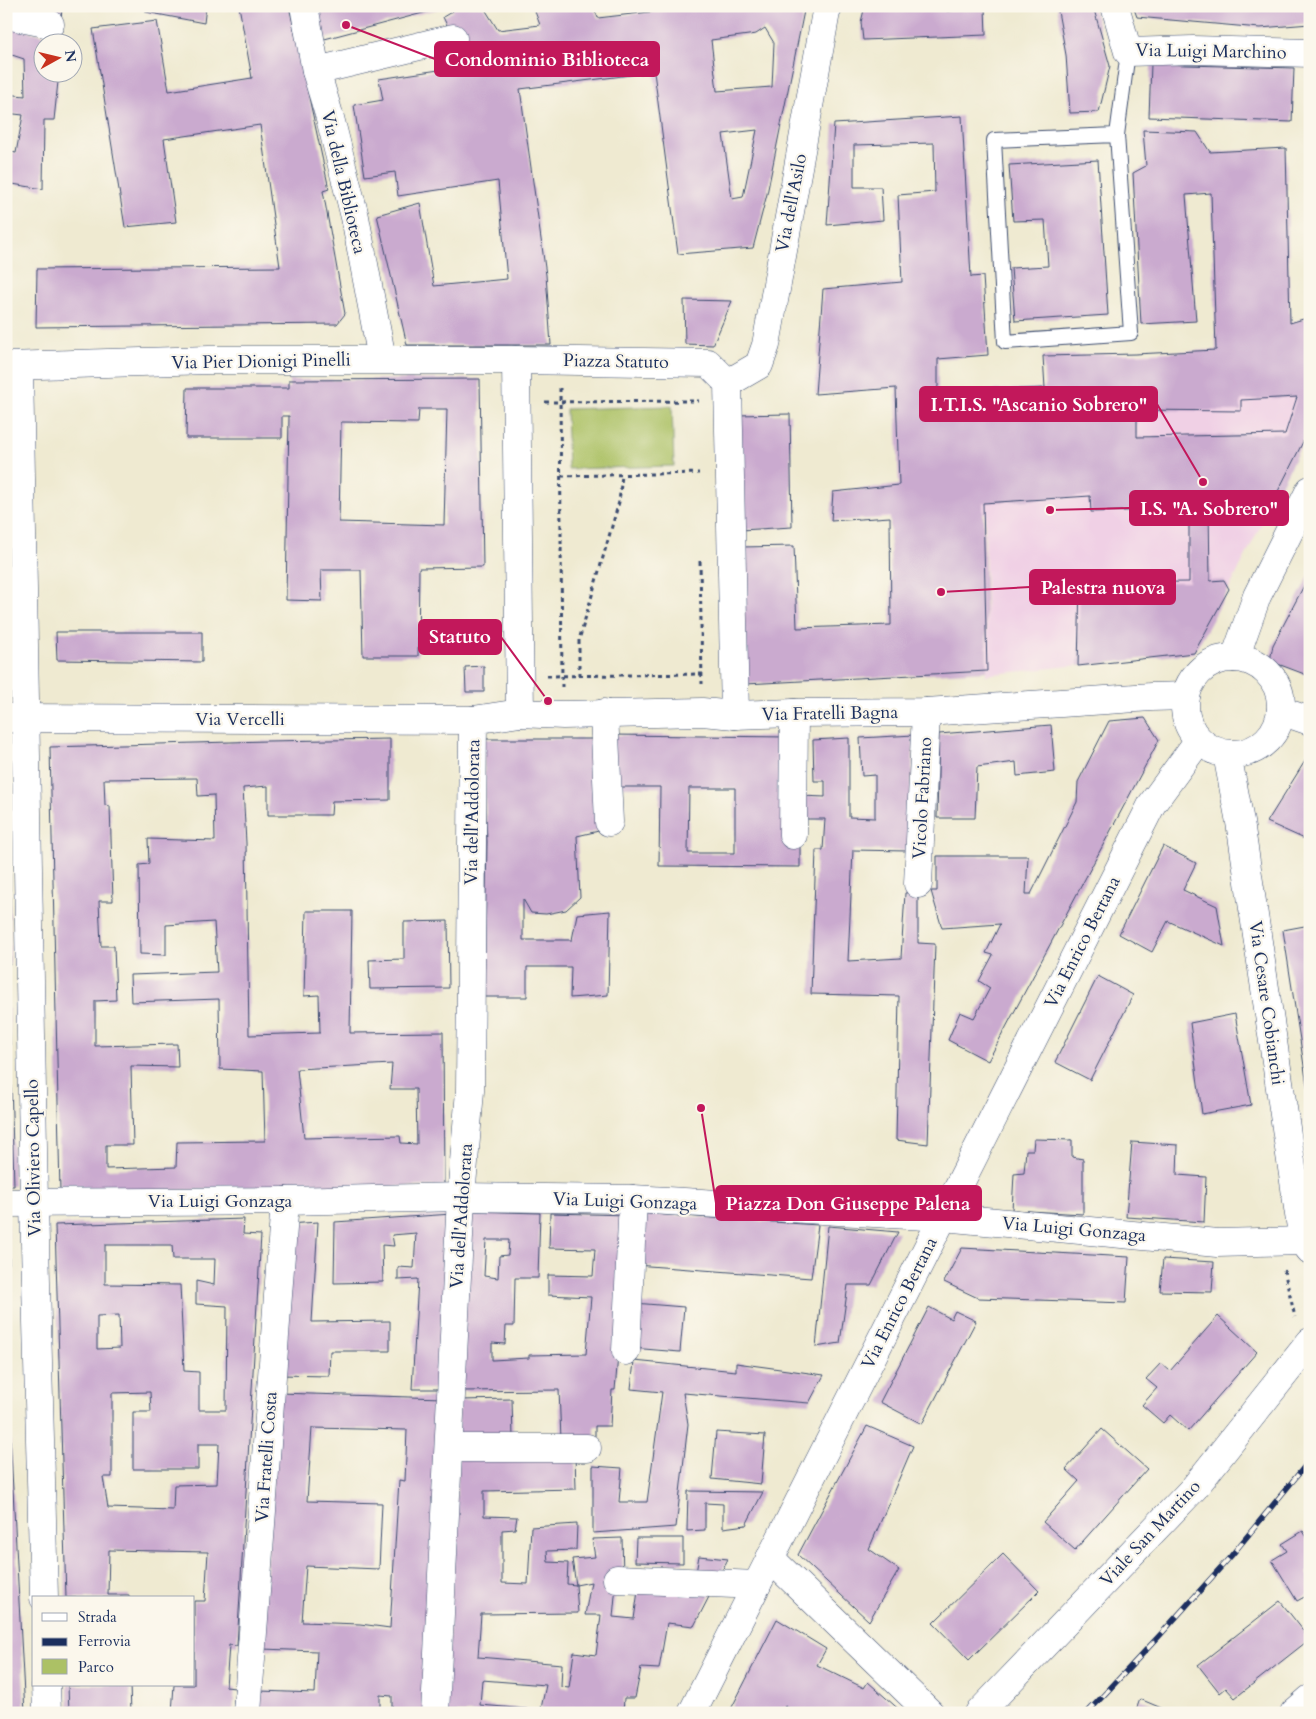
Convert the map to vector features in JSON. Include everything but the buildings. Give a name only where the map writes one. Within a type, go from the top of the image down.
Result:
[{"type":"street","name":"Via della Biblioteca","points":[[304,6],[316,71],[355,217],[382,359]]},
{"type":"street","name":"Via dell'Asilo","points":[[728,392],[759,365],[766,345],[826,12],[829,6]]},
{"type":"street","name":"Via Luigi Marchino","points":[[1116,6],[1128,52],[1193,50],[1310,53]]},
{"type":"street","points":[[6,15],[50,24]]},
{"type":"street","points":[[316,71],[453,38]]},
{"type":"street","name":"Via Pier Dionigi Pinelli","points":[[12,366],[209,360],[516,360]]},
{"type":"street","points":[[516,360],[520,713]]},
{"type":"street","name":"Piazza Statuto","points":[[516,360],[708,363],[728,392]]},
{"type":"street","name":"Via Oliviero Capello","points":[[12,366],[15,718],[34,1203],[44,1596]]},
{"type":"street","points":[[728,392],[735,715]]},
{"type":"street","points":[[1235,658],[1257,596],[1310,490]]},
{"type":"street","points":[[1235,658],[1250,661],[1264,669],[1274,681],[1280,696],[1281,711],[1276,726],[1268,739],[1257,748],[1243,753],[1227,754],[1212,750],[1199,740],[1190,727],[1185,712],[1186,696],[1198,672],[1209,664],[1222,659],[1235,658]]},
{"type":"street","name":"Via Fratelli Bagna","points":[[473,720],[520,713],[563,715],[702,712],[735,715],[926,712],[1186,696]]},
{"type":"street","points":[[1281,711],[1310,721]]},
{"type":"street","name":"Vicolo Fabriano","points":[[918,884],[926,712]]},
{"type":"street","points":[[604,713],[609,822]]},
{"type":"street","points":[[794,713],[794,835]]},
{"type":"street","name":"Via Vercelli","points":[[15,718],[473,720]]},
{"type":"street","name":"Via dell'Addolorata","points":[[436,1713],[461,1197],[470,1091],[473,720]]},
{"type":"street","name":"Via Enrico Bertana","points":[[692,1713],[1152,804],[1199,740]]},
{"type":"street","name":"Via Cesare Cobianchi","points":[[1227,754],[1242,832],[1306,1245]]},
{"type":"street","name":"Via Luigi Gonzaga","points":[[6,1203],[285,1201],[461,1197],[634,1199],[943,1217],[1217,1243],[1306,1245]]},
{"type":"street","points":[[626,1351],[634,1199]]},
{"type":"street","name":"Via Fratelli Costa","points":[[247,1713],[285,1201]]},
{"type":"street","name":"Viale San Martino","points":[[979,1713],[1194,1488],[1310,1342]]},
{"type":"street","points":[[449,1448],[587,1448]]},
{"type":"street","points":[[770,1558],[930,1713]]},
{"type":"street","points":[[617,1579],[757,1585]]},
{"type":"street","points":[[46,1686],[47,1713]]},
{"type":"street","points":[[1294,1713],[1310,1699]]},
{"type":"lane","points":[[1117,135],[994,140],[1005,342],[1131,333],[1117,135],[1128,52]]},
{"type":"path","points":[[560,360],[563,715]]},
{"type":"path","points":[[517,402],[560,402],[728,392]]},
{"type":"path","points":[[561,476],[700,473]]},
{"type":"path","points":[[579,676],[579,640],[619,502],[622,475]]},
{"type":"path","points":[[520,676],[734,673]]},
{"type":"shaded area","points":[[1310,347],[1270,507],[1194,653],[985,675],[987,671],[985,513],[831,521],[833,492],[899,485],[896,388],[938,386],[937,393],[1044,388],[1043,356]]},
{"type":"green space","points":[[672,406],[674,466],[568,469],[566,409]]},
{"type":"railway","points":[[1087,1713],[1231,1556],[1310,1460]]},
{"type":"place","name":"Condominio Biblioteca","points":[[346,25]]},
{"type":"place","name":"I.T.I.S. \"Ascanio Sobrero\"","points":[[1203,482]]},
{"type":"place","name":"I.S. \"A. Sobrero\"","points":[[1050,510]]},
{"type":"place","name":"Palestra nuova","points":[[941,592]]},
{"type":"place","name":"Statuto","points":[[548,701]]},
{"type":"place","name":"Piazza Don Giuseppe Palena","points":[[701,1108]]}]
